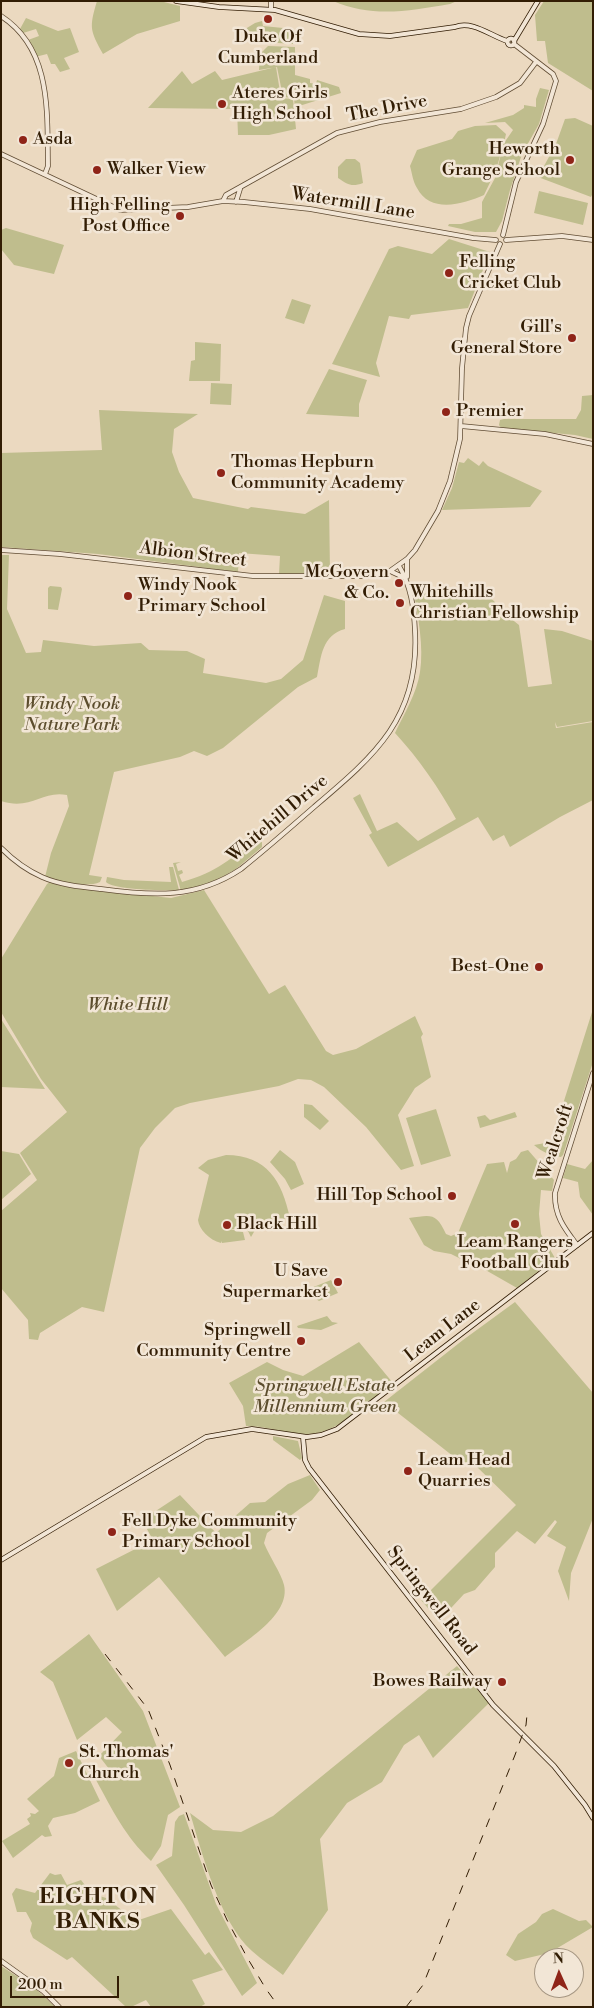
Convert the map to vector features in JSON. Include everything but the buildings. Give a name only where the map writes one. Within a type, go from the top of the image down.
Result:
[{"type":"street","points":[[176,1],[219,7],[271,9],[359,34],[390,36],[455,27],[462,24],[485,30],[512,41],[553,74],[556,81],[543,124],[516,182],[503,235],[506,240]]},
{"type":"street","points":[[271,1],[271,9]]},
{"type":"street","points":[[512,41],[525,24],[538,1]]},
{"type":"street","points":[[1,16],[18,29],[30,44],[45,84],[48,166],[45,174]]},
{"type":"street","name":"The Drive","points":[[223,202],[226,195],[337,134],[396,119],[461,108],[496,97],[520,83],[536,62]]},
{"type":"street","name":"Watermill Lane","points":[[1,154],[120,210],[236,202],[310,209],[473,238],[496,240]]},
{"type":"street","points":[[236,202],[241,187]]},
{"type":"street","points":[[503,235],[498,236],[496,240],[500,244],[506,240],[562,236],[593,240]]},
{"type":"street","name":"Albion Street","points":[[1,550],[60,554],[238,575],[367,576],[382,574],[399,566],[421,542],[442,501],[456,463],[466,328],[500,244]]},
{"type":"street","points":[[460,426],[545,434],[591,444]]},
{"type":"street","points":[[390,571],[407,580],[407,559]]},
{"type":"street","name":"Whitehill Drive","points":[[1,848],[16,861],[45,878],[63,884],[130,893],[183,893],[207,887],[236,872],[354,772],[379,748],[389,735],[404,706],[415,668],[415,625],[407,580],[399,566]]},
{"type":"street","name":"Wealcroft","points":[[577,1245],[559,1221],[555,1208],[555,1193],[593,1073]]},
{"type":"street","name":"Leam Lane","points":[[1,1560],[206,1437],[248,1429],[303,1437],[326,1434],[345,1424],[593,1233]]},
{"type":"street","name":"Springwell Road","points":[[303,1437],[305,1460],[309,1468],[493,1705],[554,1766],[593,1818]]},
{"type":"street","points":[[1,1961],[43,1991],[59,2007]]},
{"type":"green space","points":[[97,1],[160,1],[180,6],[180,21],[137,34],[103,54],[92,29]]},
{"type":"green space","points":[[333,1],[457,1],[435,7],[391,12],[362,10]]},
{"type":"green space","points":[[544,1],[593,1],[593,91],[548,63],[545,41],[537,41],[535,15]]},
{"type":"green space","points":[[26,18],[58,31],[70,28],[79,52],[64,58],[70,69],[60,72],[55,64],[51,64],[47,54],[35,57],[28,40],[39,36],[36,29],[23,33],[20,29]]},
{"type":"green space","points":[[262,21],[263,26],[293,29],[293,44],[264,42],[263,34],[242,31]]},
{"type":"green space","points":[[268,46],[295,47],[295,75],[310,79],[310,83],[316,84],[317,80],[339,87],[341,93],[299,106],[295,109],[294,98],[283,97],[277,67],[259,70],[260,54]]},
{"type":"green space","name":"Ateres Girls High School","points":[[276,67],[281,98],[293,99],[296,129],[269,135],[238,135],[237,109],[148,108],[182,71],[192,84],[215,71],[222,80]]},
{"type":"green space","points":[[540,88],[549,90],[539,124],[522,154],[502,221],[496,232],[475,232],[448,226],[449,224],[461,224],[482,218],[482,202],[495,178],[503,146],[496,170],[484,195],[448,205],[430,201],[423,196],[416,186],[410,166],[417,150],[452,139],[458,131],[475,126],[496,125],[506,134],[504,143],[513,130],[505,122],[485,123],[513,115],[524,108],[524,105],[536,107],[536,99]]},
{"type":"green space","points":[[575,118],[593,126],[593,193],[591,197],[538,177],[556,144],[565,119]]},
{"type":"green space","points":[[346,159],[355,159],[360,163],[363,183],[350,185],[338,178],[338,167]]},
{"type":"green space","points":[[539,191],[588,203],[583,225],[534,213]]},
{"type":"green space","points":[[6,228],[64,245],[54,274],[14,265],[1,249],[1,230]]},
{"type":"green space","points":[[449,239],[490,252],[468,308],[411,315],[409,319],[389,316],[376,363],[380,377],[332,364],[389,249],[398,246],[432,254]]},
{"type":"green space","points":[[292,299],[311,305],[304,324],[285,318]]},
{"type":"green space","points":[[195,342],[221,344],[220,381],[189,381],[191,361],[195,360]]},
{"type":"green space","points":[[329,369],[367,380],[359,404],[359,417],[306,414]]},
{"type":"green space","points":[[211,383],[232,384],[231,405],[210,404]]},
{"type":"green space","points":[[593,395],[593,439],[575,435],[501,428],[499,425],[500,420],[504,419],[576,419],[581,410],[582,396]]},
{"type":"green space","points":[[99,410],[198,414],[174,429],[172,452],[179,472],[193,498],[248,509],[251,507],[305,514],[329,500],[330,573],[279,574],[280,556],[239,553],[238,572],[98,554],[1,547],[1,453],[102,450]]},
{"type":"green space","points":[[468,458],[479,466],[483,461],[488,466],[542,491],[530,507],[442,510],[452,488],[459,462],[464,463]]},
{"type":"green space","name":"Windy Nook Nature Park","points":[[1,555],[9,555],[7,609],[26,653],[41,652],[43,640],[94,646],[141,643],[149,650],[187,651],[205,659],[203,673],[266,683],[281,679],[303,660],[324,595],[345,601],[345,629],[331,636],[327,642],[317,677],[298,687],[223,748],[207,756],[194,751],[180,757],[114,772],[89,875],[102,877],[100,882],[81,884],[65,882],[45,877],[51,853],[69,806],[67,795],[50,795],[20,804],[1,801]]},
{"type":"green space","points":[[50,586],[61,587],[62,589],[58,610],[48,609],[48,588]]},
{"type":"green space","points":[[414,593],[486,595],[494,601],[500,610],[519,625],[528,687],[552,684],[544,629],[562,631],[593,641],[593,721],[557,727],[555,722],[556,728],[593,722],[593,800],[510,847],[504,835],[493,841],[478,817],[388,867],[369,835],[372,833],[353,798],[360,794],[377,831],[397,822],[418,841],[456,819],[428,774],[395,733],[413,696],[420,672],[421,642]]},
{"type":"green space","points":[[260,838],[262,847],[236,869],[209,883],[181,891],[173,863],[181,862],[176,864],[178,871],[182,870],[183,873],[179,875],[182,882],[215,869]]},
{"type":"green space","points":[[169,867],[173,867],[179,890],[119,887],[106,882],[107,877],[124,880],[171,882]]},
{"type":"green space","name":"White Hill","points":[[50,882],[77,888],[171,898],[204,890],[269,994],[285,985],[326,1051],[333,1055],[356,1049],[415,1016],[423,1034],[421,1037],[431,1077],[415,1088],[398,1115],[414,1166],[401,1170],[366,1127],[324,1087],[311,1080],[298,1079],[279,1086],[190,1103],[175,1108],[155,1128],[140,1148],[104,1312],[82,1307],[40,1333],[38,1340],[29,1339],[28,1320],[1,1288],[1,1211],[37,1180],[20,1153],[67,1112],[41,1079],[1,1012],[1,959]]},
{"type":"green space","points":[[593,1009],[593,1062],[563,1155],[561,1157],[554,1156],[543,1152],[534,1145],[551,1142]]},
{"type":"green space","points":[[1,1019],[45,1089],[1,1087]]},
{"type":"green space","points":[[304,1104],[312,1105],[329,1121],[320,1130],[304,1117]]},
{"type":"green space","points":[[436,1109],[451,1156],[421,1165],[406,1118]]},
{"type":"green space","points":[[515,1112],[517,1117],[480,1128],[477,1117],[485,1115],[490,1120]]},
{"type":"green space","points":[[280,1150],[295,1162],[304,1184],[291,1190],[285,1179],[270,1162]]},
{"type":"green space","name":"Leam Rangers Football Club","points":[[528,1150],[554,1180],[552,1191],[541,1190],[539,1214],[541,1234],[555,1258],[517,1288],[475,1264],[451,1254],[434,1251],[424,1245],[409,1218],[428,1216],[436,1218],[446,1234],[451,1236],[458,1233],[487,1164],[504,1162],[507,1173],[510,1162],[516,1159],[521,1152]]},
{"type":"green space","points":[[1,1151],[19,1154],[31,1174],[1,1200]]},
{"type":"green space","points":[[226,1155],[240,1156],[262,1165],[277,1182],[287,1205],[290,1218],[258,1225],[251,1237],[248,1231],[225,1228],[243,1232],[245,1240],[222,1243],[222,1241],[221,1243],[205,1234],[198,1220],[209,1175],[198,1168],[208,1160]]},
{"type":"green space","points":[[593,1160],[593,1215],[580,1197],[578,1182],[563,1178],[567,1164],[585,1169]]},
{"type":"green space","points":[[331,1280],[338,1293],[319,1301],[316,1299],[311,1288]]},
{"type":"green space","points":[[515,1302],[593,1393],[593,1518],[571,1573],[569,1601],[558,1571],[566,1547],[547,1536],[557,1522],[555,1520],[535,1544],[517,1531],[495,1553],[495,1567],[475,1590],[464,1594],[439,1621],[421,1600],[516,1505],[475,1465],[458,1460],[384,1402]]},
{"type":"green space","points":[[327,1316],[332,1322],[338,1323],[321,1330],[298,1328],[297,1326]]},
{"type":"green space","name":"Springwell Estate Millennium Green","points":[[359,1342],[393,1383],[363,1408],[340,1424],[316,1433],[304,1434],[246,1426],[243,1406],[229,1383],[267,1362],[283,1370],[303,1376]]},
{"type":"green space","points":[[273,1436],[298,1441],[302,1458],[300,1460],[273,1440]]},
{"type":"green space","points":[[310,1475],[320,1490],[312,1500],[267,1533],[264,1543],[284,1585],[281,1607],[265,1626],[225,1657],[159,1577],[117,1611],[96,1569],[153,1540],[142,1520],[180,1495],[216,1533],[250,1503],[265,1502],[288,1484]]},
{"type":"green space","points":[[89,1634],[143,1711],[180,1807],[168,1815],[161,1846],[151,1861],[127,1833],[96,1780],[113,1774],[99,1756],[122,1732],[106,1717],[77,1740],[53,1682],[40,1672]]},
{"type":"green space","points":[[457,1666],[489,1703],[433,1758],[419,1735],[404,1745],[382,1782],[347,1803],[320,1839],[328,1910],[283,1975],[252,1951],[230,1923],[221,1906],[200,1848],[190,1813],[213,1830],[241,1832],[273,1816]]},
{"type":"green space","points":[[76,1751],[100,1801],[75,1813],[53,1818],[48,1826],[52,1836],[45,1837],[42,1835],[13,1858],[2,1841],[30,1824],[27,1819],[31,1816],[30,1813],[35,1814],[39,1811],[27,1799],[54,1776],[59,1758]]},
{"type":"green space","points":[[184,1814],[216,1904],[257,1983],[242,1996],[156,1865],[172,1856],[175,1822],[179,1816]]},
{"type":"green space","points":[[50,1873],[55,1875],[61,1874],[67,1885],[81,1880],[91,1893],[106,1898],[136,1921],[171,1909],[205,1955],[209,1952],[223,1970],[192,1980],[205,2004],[200,2007],[151,2007],[146,2000],[131,2007],[126,2007],[72,1957],[67,1960],[33,1938],[30,1931],[32,1923],[26,1912],[17,1912],[12,1894],[16,1888],[35,1893]]},
{"type":"green space","points":[[553,1909],[579,1921],[586,1920],[593,1927],[557,1948],[534,1948],[534,1957],[515,1961],[506,1955],[518,1934],[536,1922],[542,1914]]},
{"type":"green space","points":[[1,1966],[35,1988],[55,2007],[1,2007]]},
{"type":"railway","points":[[105,1654],[148,1709],[170,1765],[211,1885],[248,1959],[279,2007]]},
{"type":"railway","points":[[406,2007],[423,1985],[515,1755],[526,1725],[527,1715]]},
{"type":"place","name":"Duke Of Cumberland","points":[[268,19]]},
{"type":"place","name":"Ateres Girls High School","points":[[222,104]]},
{"type":"place","name":"Asda","points":[[23,140]]},
{"type":"place","name":"Heworth Grange School","points":[[570,160]]},
{"type":"place","name":"Walker View","points":[[97,170]]},
{"type":"place","name":"High Felling Post Office","points":[[180,216]]},
{"type":"place","name":"Felling Cricket Club","points":[[449,273]]},
{"type":"place","name":"Gill's General Store","points":[[572,338]]},
{"type":"place","name":"Premier","points":[[446,412]]},
{"type":"place","name":"Thomas Hepburn Community Academy","points":[[221,473]]},
{"type":"place","name":"McGovern & Co.","points":[[399,583]]},
{"type":"place","name":"Windy Nook Primary School","points":[[128,596]]},
{"type":"place","name":"Whitehills Christian Fellowship","points":[[400,603]]},
{"type":"place","name":"Best-One","points":[[539,967]]},
{"type":"place","name":"Hill Top School","points":[[452,1196]]},
{"type":"place","name":"Leam Rangers Football Club","points":[[515,1224]]},
{"type":"place","name":"Black Hill","points":[[227,1225]]},
{"type":"place","name":"U Save Supermarket","points":[[338,1282]]},
{"type":"place","name":"Springwell Community Centre","points":[[301,1341]]},
{"type":"place","name":"Leam Head Quarries","points":[[408,1471]]},
{"type":"place","name":"Fell Dyke Community Primary School","points":[[112,1532]]},
{"type":"place","name":"Bowes Railway","points":[[502,1682]]},
{"type":"place","name":"St. Thomas' Church","points":[[69,1763]]},
{"type":"district","name":"EIGHTON BANKS","points":[[98,1910]]}]
